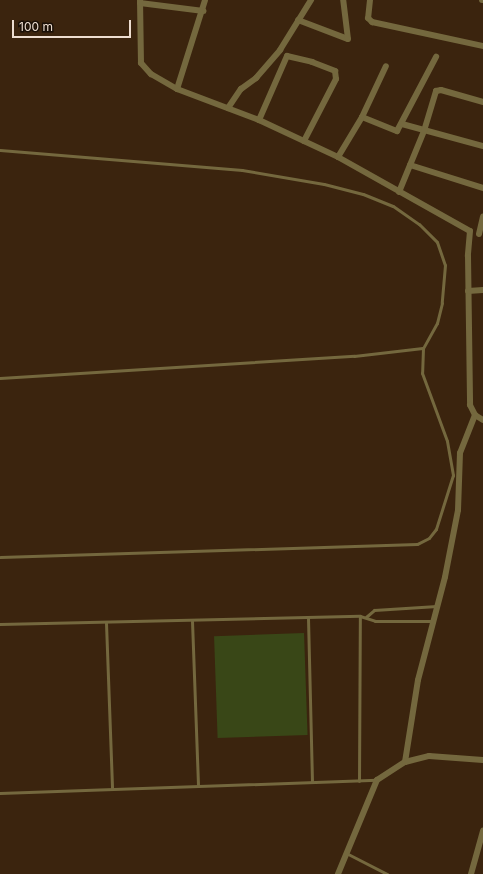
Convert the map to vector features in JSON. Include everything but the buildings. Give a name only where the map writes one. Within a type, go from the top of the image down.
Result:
[{"type":"street","points":[[177,89],[203,11],[205,0]]},
{"type":"street","points":[[228,108],[241,89],[256,78],[280,50],[311,0]]},
{"type":"street","points":[[298,20],[348,39],[343,0]]},
{"type":"street","points":[[370,0],[368,18],[372,22],[483,46]]},
{"type":"street","points":[[203,11],[140,1],[141,63],[151,74],[177,89],[259,120],[304,141],[338,158],[470,231],[481,235],[483,216]]},
{"type":"street","points":[[259,120],[287,56],[312,62],[335,71],[336,79],[304,141]]},
{"type":"street","points":[[362,117],[393,131],[397,131],[436,57]]},
{"type":"street","points":[[338,158],[362,117],[386,66]]},
{"type":"street","points":[[399,192],[424,131],[438,89],[483,102]]},
{"type":"street","points":[[402,124],[483,146]]},
{"type":"street","points":[[410,166],[483,188]]},
{"type":"street","points":[[470,231],[468,291],[470,406],[475,415],[483,420]]},
{"type":"street","points":[[468,291],[483,290]]},
{"type":"street","points":[[405,762],[418,680],[437,606],[458,510],[460,453],[475,415]]},
{"type":"street","points":[[338,874],[348,854],[377,780],[405,762],[429,756],[483,760]]},
{"type":"street","points":[[471,874],[483,831]]},
{"type":"lane","points":[[0,150],[242,170],[324,184],[363,194],[393,206],[419,224],[437,242],[445,265],[442,303],[437,323],[423,348],[423,379],[447,441],[453,475],[436,529],[429,538],[417,544],[0,557]]},
{"type":"lane","points":[[0,378],[354,356],[423,348]]},
{"type":"lane","points":[[366,616],[374,610],[437,606]]},
{"type":"lane","points":[[359,781],[360,616]]},
{"type":"lane","points":[[0,624],[106,623],[360,616],[366,616],[375,621],[433,620]]},
{"type":"lane","points":[[308,618],[312,782]]},
{"type":"lane","points":[[192,621],[198,786]]},
{"type":"lane","points":[[106,623],[112,789]]},
{"type":"lane","points":[[0,793],[377,780]]},
{"type":"lane","points":[[348,854],[387,874]]},
{"type":"green space","points":[[304,633],[308,735],[218,738],[214,636]]}]
